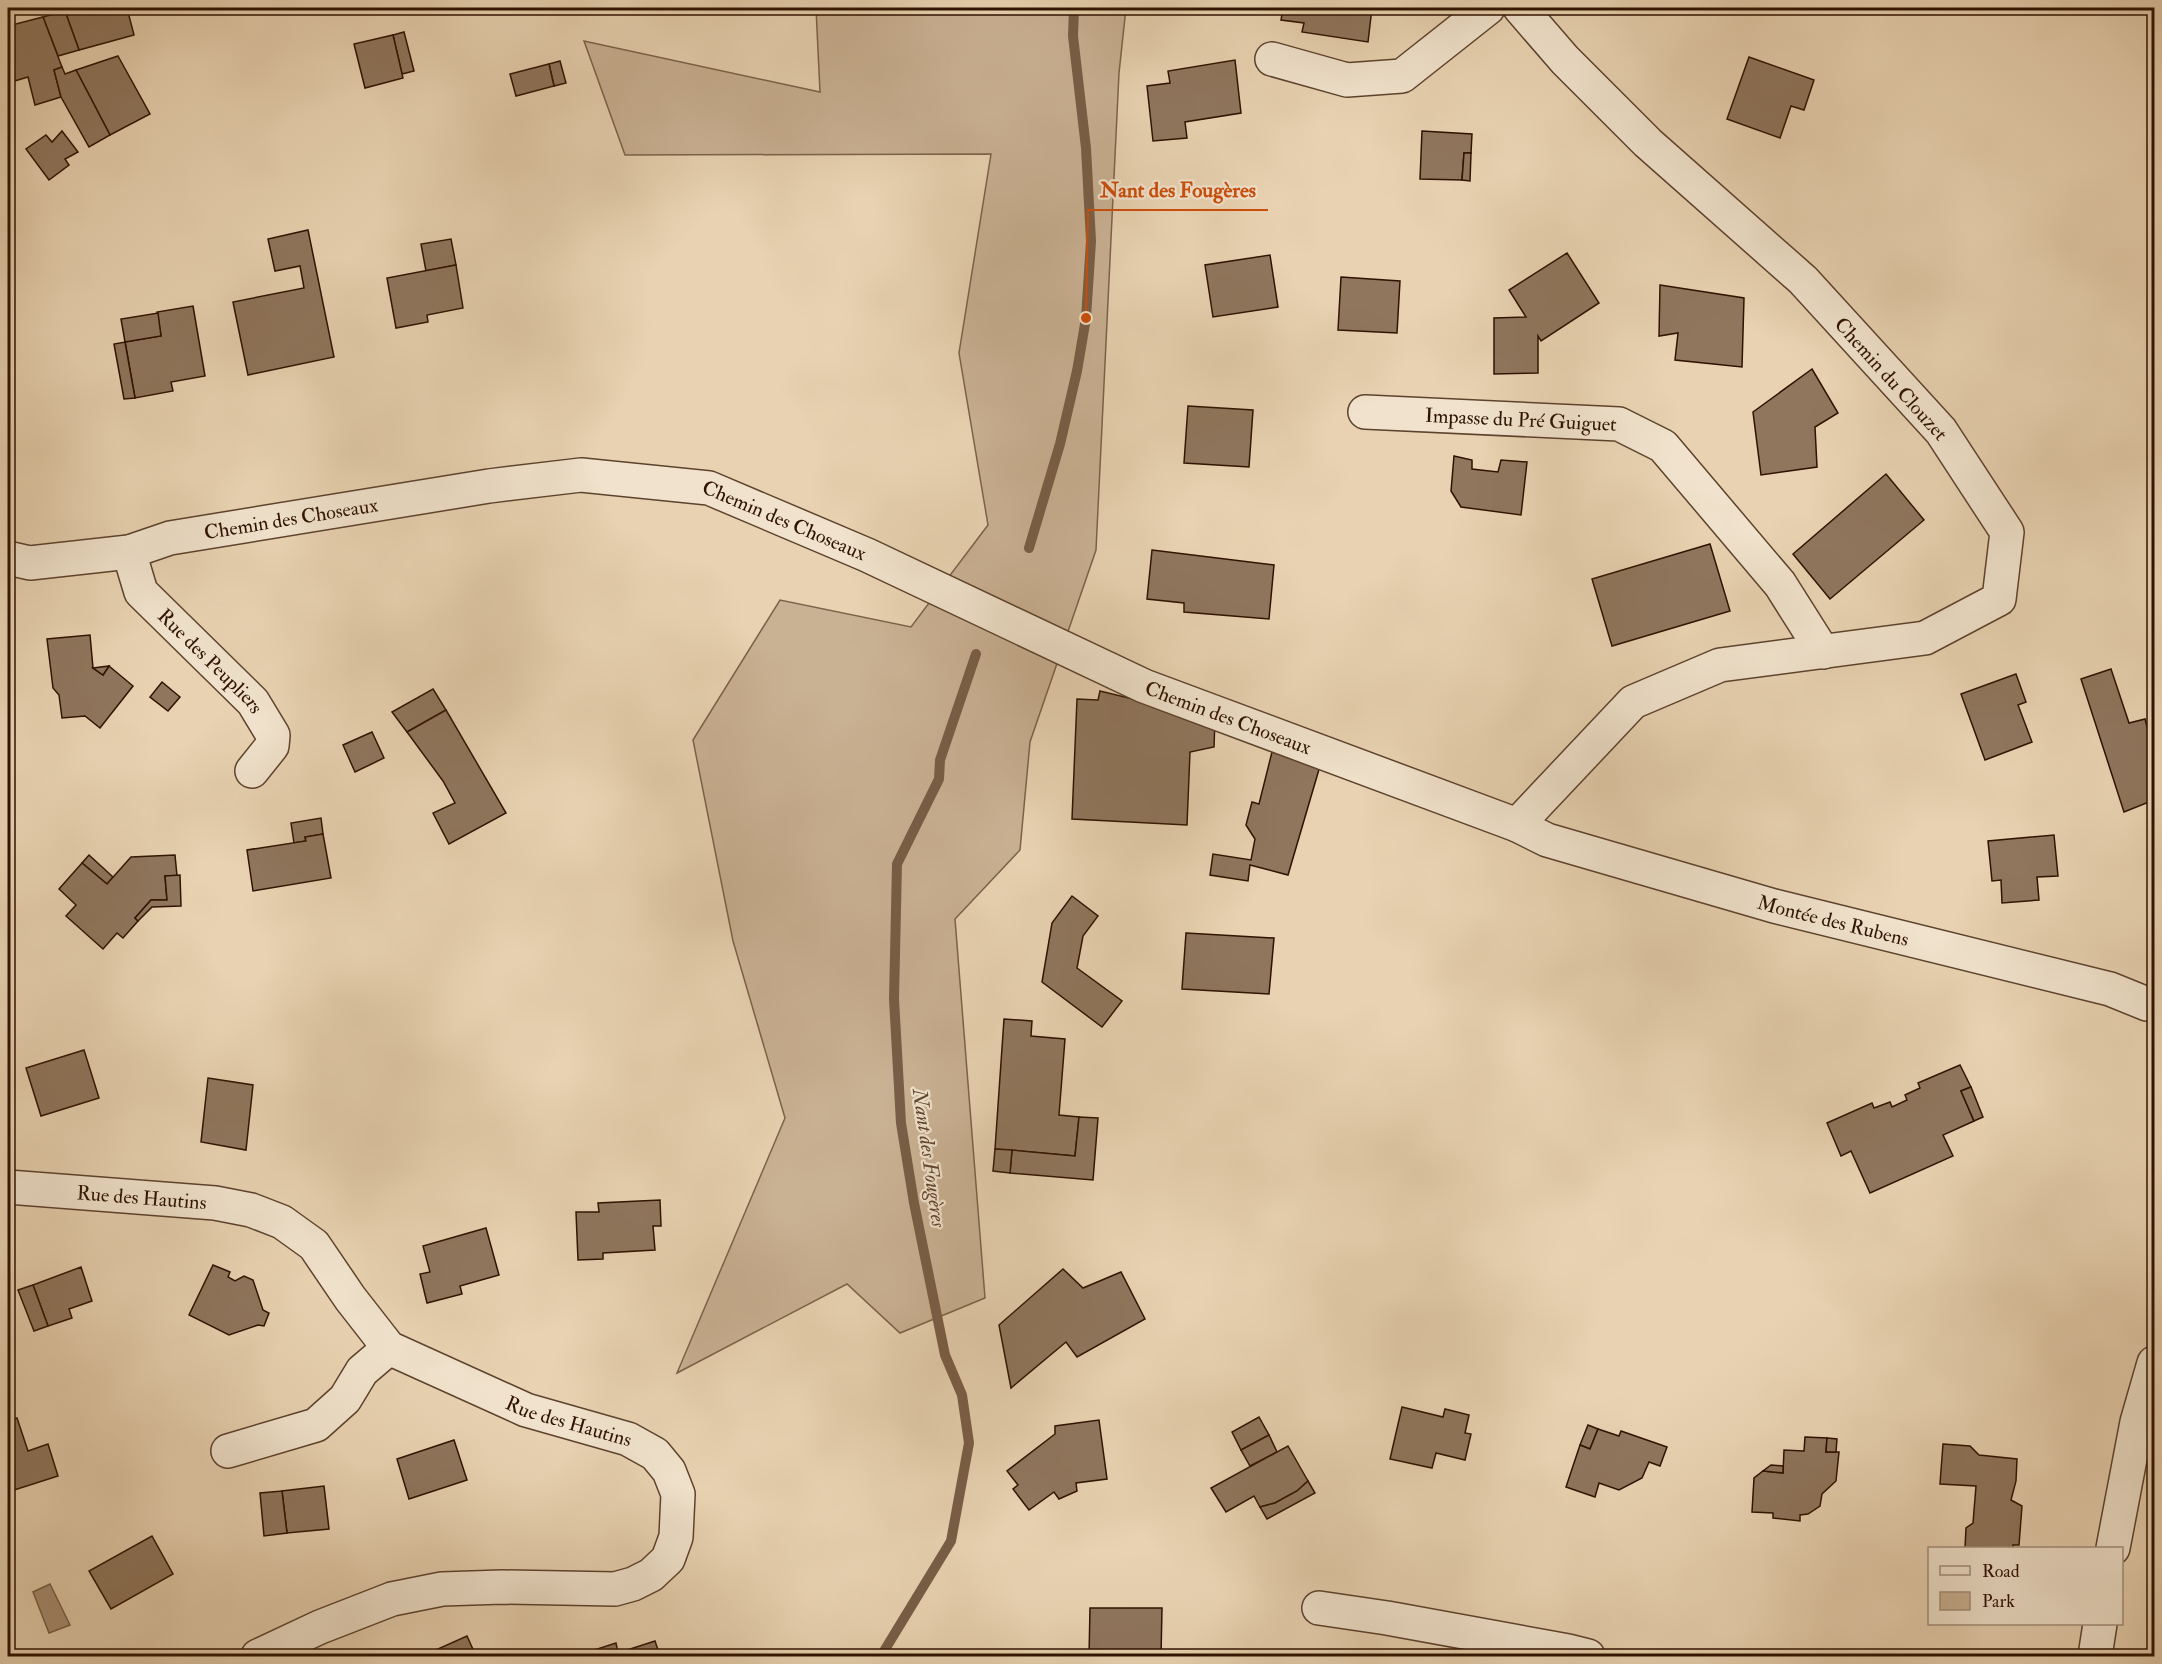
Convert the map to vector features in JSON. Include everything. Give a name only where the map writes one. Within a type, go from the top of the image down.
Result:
[{"type":"street","points":[[1272,59],[1347,80],[1402,76],[1488,8]]},
{"type":"street","name":"Chemin du Clouzet","points":[[1517,825],[1633,702],[1720,665],[1925,638],[1999,599],[2007,532],[1941,431],[1803,280],[1648,143],[1565,60],[1520,8]]},
{"type":"street","name":"Impasse du Pré Guiguet","points":[[1365,412],[1619,424],[1663,446],[1780,584],[1823,652]]},
{"type":"street","name":"Chemin des Choseaux","points":[[8,558],[30,563],[129,552],[170,538],[489,486],[581,475],[708,488],[867,555],[1144,686],[1517,825]]},
{"type":"street","name":"Rue des Peupliers","points":[[129,552],[141,592],[253,702],[273,735],[272,746],[252,771]]},
{"type":"street","name":"Montée des Rubens","points":[[1517,825],[1547,840],[1774,906],[2110,989],[2152,1004]]},
{"type":"street","name":"Rue des Hautins","points":[[8,1187],[214,1203],[251,1210],[282,1222],[314,1245],[350,1298],[389,1348],[526,1410],[628,1438],[655,1455],[669,1471],[678,1494],[676,1537],[668,1559],[651,1575],[633,1584],[615,1588],[442,1589],[392,1599],[320,1627],[258,1656]]},
{"type":"street","points":[[228,1451],[316,1425],[345,1399],[362,1371],[389,1348]]},
{"type":"street","points":[[2113,1547],[2137,1422],[2154,1363]]},
{"type":"street","points":[[1318,1608],[1514,1641],[1588,1656]]},
{"type":"street","points":[[2095,1656],[2100,1625]]},
{"type":"green space","points":[[816,8],[1126,8],[1119,73],[1096,550],[1030,742],[1020,850],[955,919],[985,1298],[900,1333],[847,1284],[677,1373],[785,1118],[733,941],[693,740],[780,600],[911,627],[988,525],[959,353],[991,154],[625,155],[584,41],[820,92]]},
{"type":"shaded area","points":[[50,1584],[70,1625],[49,1633],[33,1592]]},
{"type":"building","points":[[76,8],[127,8],[134,35],[79,50],[65,11]]},
{"type":"building","points":[[1283,8],[1372,8],[1368,42],[1302,32],[1304,23],[1281,20]]},
{"type":"building","points":[[65,11],[79,50],[58,56],[43,17]]},
{"type":"building","points":[[43,17],[62,67],[54,70],[61,97],[35,105],[28,77],[8,83],[8,26]]},
{"type":"building","points":[[404,32],[414,71],[402,74],[393,35]]},
{"type":"building","points":[[393,35],[403,78],[365,88],[354,44]]},
{"type":"building","points":[[118,56],[150,114],[110,135],[76,70]]},
{"type":"building","points":[[1749,57],[1814,80],[1804,110],[1791,106],[1780,138],[1727,119]]},
{"type":"building","points":[[1235,60],[1241,113],[1185,122],[1187,138],[1153,141],[1147,86],[1170,83],[1168,71]]},
{"type":"building","points":[[560,61],[566,83],[554,86],[549,64]]},
{"type":"building","points":[[549,64],[554,86],[516,96],[510,74]]},
{"type":"building","points":[[62,67],[65,74],[76,70],[110,135],[89,147],[61,97],[54,70]]},
{"type":"building","points":[[62,131],[78,152],[65,159],[69,165],[49,180],[26,149],[46,135],[52,142]]},
{"type":"building","points":[[1422,131],[1472,134],[1471,153],[1464,153],[1462,180],[1420,179]]},
{"type":"building","points":[[1464,153],[1471,153],[1470,181],[1462,180]]},
{"type":"building","points":[[308,230],[334,357],[248,375],[233,302],[304,288],[300,266],[275,271],[268,239]]},
{"type":"building","points":[[451,239],[456,265],[426,271],[421,244]]},
{"type":"building","points":[[1567,253],[1599,303],[1541,341],[1538,336],[1538,373],[1494,374],[1494,318],[1526,317],[1509,290]]},
{"type":"building","points":[[1270,255],[1278,307],[1213,317],[1205,265]]},
{"type":"building","points":[[456,265],[463,308],[427,315],[428,322],[396,328],[387,278]]},
{"type":"building","points":[[1341,277],[1400,281],[1397,333],[1338,330]]},
{"type":"building","points":[[1660,285],[1744,298],[1742,367],[1675,360],[1678,333],[1659,336]]},
{"type":"building","points":[[193,306],[205,376],[171,382],[173,391],[135,398],[125,342],[161,336],[157,312]]},
{"type":"building","points":[[158,313],[161,336],[125,342],[121,319]]},
{"type":"building","points":[[125,342],[135,398],[124,399],[114,344]]},
{"type":"building","points":[[1812,369],[1838,413],[1815,427],[1817,467],[1761,475],[1753,412]]},
{"type":"building","points":[[1188,406],[1253,410],[1249,467],[1184,463]]},
{"type":"building","points":[[1454,456],[1472,460],[1472,469],[1498,472],[1501,460],[1527,462],[1521,515],[1461,507],[1451,491]]},
{"type":"building","points":[[1886,474],[1924,520],[1830,599],[1793,554]]},
{"type":"building","points":[[1710,544],[1730,611],[1612,646],[1592,579]]},
{"type":"building","points":[[1152,550],[1274,565],[1269,619],[1184,612],[1184,603],[1147,599]]},
{"type":"building","points":[[90,635],[93,668],[103,675],[109,666],[133,686],[100,728],[85,716],[62,718],[59,695],[53,688],[47,639]]},
{"type":"building","points":[[109,666],[103,675],[93,668]]},
{"type":"building","points":[[2111,669],[2129,723],[2145,719],[2154,753],[2154,800],[2124,812],[2081,679]]},
{"type":"building","points":[[2016,674],[2026,702],[2018,705],[2032,742],[1985,760],[1961,694]]},
{"type":"building","points":[[162,682],[180,697],[168,711],[150,697]]},
{"type":"building","points":[[433,689],[446,710],[407,732],[392,712]]},
{"type":"building","points":[[1100,691],[1215,719],[1214,747],[1190,752],[1187,825],[1072,819],[1077,699],[1098,700]]},
{"type":"building","points":[[446,710],[506,813],[449,844],[433,813],[455,803],[443,781],[407,732]]},
{"type":"building","points":[[372,732],[384,758],[355,772],[343,745]]},
{"type":"building","points":[[1272,752],[1320,766],[1288,875],[1250,865],[1248,881],[1210,875],[1213,854],[1251,860],[1255,839],[1246,825],[1252,802],[1259,804]]},
{"type":"building","points":[[321,818],[323,834],[305,837],[306,841],[294,843],[291,823]]},
{"type":"building","points":[[323,834],[331,878],[253,891],[247,850],[306,841],[305,837]]},
{"type":"building","points":[[2054,835],[2058,876],[2037,877],[2039,900],[2002,903],[2001,880],[1992,881],[1988,841]]},
{"type":"building","points":[[89,855],[113,877],[107,884],[82,863]]},
{"type":"building","points":[[175,855],[177,876],[165,876],[167,900],[151,900],[135,918],[138,921],[123,938],[117,933],[103,949],[66,916],[76,905],[59,889],[82,863],[107,884],[131,857]]},
{"type":"building","points":[[180,875],[181,906],[152,907],[138,921],[135,918],[151,900],[167,900],[165,876]]},
{"type":"building","points":[[1072,896],[1098,916],[1083,936],[1077,968],[1122,1001],[1102,1027],[1042,982],[1052,923]]},
{"type":"building","points":[[1186,933],[1274,938],[1269,994],[1182,989]]},
{"type":"building","points":[[1004,1019],[1032,1021],[1031,1036],[1065,1039],[1059,1115],[1079,1117],[1075,1156],[995,1149]]},
{"type":"building","points":[[84,1050],[99,1098],[41,1116],[26,1068]]},
{"type":"building","points":[[1960,1065],[1971,1087],[1961,1091],[1974,1121],[1943,1135],[1953,1156],[1870,1193],[1851,1151],[1841,1156],[1827,1123],[1872,1103],[1874,1108],[1890,1102],[1892,1107],[1907,1100],[1905,1095],[1920,1088],[1918,1083]]},
{"type":"building","points":[[208,1078],[253,1085],[246,1150],[201,1142]]},
{"type":"building","points":[[1971,1087],[1983,1117],[1974,1121],[1961,1091]]},
{"type":"building","points":[[1079,1117],[1098,1118],[1093,1180],[1010,1173],[1012,1150],[1075,1156]]},
{"type":"building","points":[[995,1149],[1012,1150],[1010,1173],[993,1171]]},
{"type":"building","points":[[660,1200],[661,1226],[653,1226],[655,1250],[603,1253],[603,1259],[578,1260],[576,1212],[599,1212],[598,1203]]},
{"type":"building","points":[[486,1228],[499,1275],[460,1286],[462,1294],[427,1303],[420,1274],[430,1272],[423,1246]]},
{"type":"building","points":[[213,1265],[230,1272],[228,1277],[235,1281],[244,1276],[253,1280],[263,1310],[269,1313],[264,1326],[258,1325],[229,1335],[189,1315]]},
{"type":"building","points":[[81,1267],[92,1301],[69,1309],[72,1318],[48,1326],[33,1285]]},
{"type":"building","points":[[1063,1269],[1083,1288],[1121,1272],[1145,1319],[1077,1357],[1066,1342],[1011,1388],[999,1325]]},
{"type":"building","points":[[33,1285],[48,1326],[34,1331],[18,1290]]},
{"type":"building","points":[[1402,1407],[1443,1417],[1445,1409],[1469,1415],[1465,1433],[1471,1434],[1465,1460],[1436,1453],[1432,1468],[1390,1459]]},
{"type":"building","points":[[1259,1417],[1269,1435],[1241,1450],[1232,1432]]},
{"type":"building","points":[[17,1418],[28,1451],[48,1444],[58,1476],[8,1492],[8,1421]]},
{"type":"building","points":[[1099,1420],[1107,1479],[1076,1483],[1077,1491],[1059,1499],[1054,1492],[1029,1510],[1013,1489],[1018,1485],[1007,1471],[1055,1434],[1055,1426]]},
{"type":"building","points":[[1588,1425],[1598,1429],[1590,1449],[1580,1445]]},
{"type":"building","points":[[1598,1429],[1619,1436],[1621,1431],[1667,1447],[1660,1466],[1649,1462],[1642,1478],[1619,1490],[1599,1483],[1595,1497],[1566,1487],[1580,1445],[1590,1449]]},
{"type":"building","points":[[1269,1435],[1277,1452],[1250,1466],[1241,1450]]},
{"type":"building","points":[[1805,1437],[1827,1438],[1826,1452],[1839,1452],[1836,1481],[1822,1494],[1820,1506],[1808,1514],[1800,1515],[1800,1521],[1773,1518],[1773,1513],[1752,1512],[1754,1478],[1763,1471],[1783,1473],[1784,1450],[1804,1451]]},
{"type":"building","points":[[1827,1438],[1837,1439],[1836,1452],[1826,1452]]},
{"type":"building","points":[[454,1440],[467,1480],[409,1499],[397,1459]]},
{"type":"building","points":[[1943,1444],[1970,1446],[1979,1455],[2017,1459],[2016,1481],[2011,1500],[2022,1506],[2019,1545],[1965,1547],[1966,1528],[1973,1523],[1976,1486],[1940,1484]]},
{"type":"building","points":[[1288,1446],[1308,1481],[1297,1491],[1275,1503],[1260,1507],[1254,1496],[1226,1512],[1211,1488]]},
{"type":"building","points":[[1771,1465],[1783,1466],[1783,1473],[1763,1471]]},
{"type":"building","points":[[1308,1481],[1315,1493],[1267,1519],[1260,1507],[1275,1503],[1297,1491]]},
{"type":"building","points":[[324,1486],[329,1529],[287,1533],[282,1491]]},
{"type":"building","points":[[282,1491],[287,1533],[264,1536],[260,1493]]},
{"type":"building","points":[[152,1536],[173,1574],[111,1609],[89,1571]]},
{"type":"building","points":[[1090,1608],[1162,1608],[1161,1656],[1143,1656],[1143,1652],[1109,1651],[1107,1656],[1089,1656]]},
{"type":"building","points":[[467,1636],[476,1656],[433,1656],[431,1652]]},
{"type":"building","points":[[655,1641],[660,1656],[586,1656],[585,1653],[616,1643],[618,1653]]},
{"type":"building","points":[[1109,1651],[1141,1652],[1141,1656],[1109,1656]]},
{"type":"waterway","name":"Nant des Fougères","points":[[1029,548],[1060,444],[1077,371],[1086,318],[1091,241],[1086,148],[1073,36],[1074,8]]},
{"type":"waterway","name":"Nant des Fougères","points":[[881,1656],[951,1541],[969,1443],[962,1395],[945,1355],[914,1203],[901,1123],[894,999],[897,864],[939,779],[940,760],[976,654]]},
{"type":"place","name":"Nant des Fougères","points":[[1086,318]]}]
